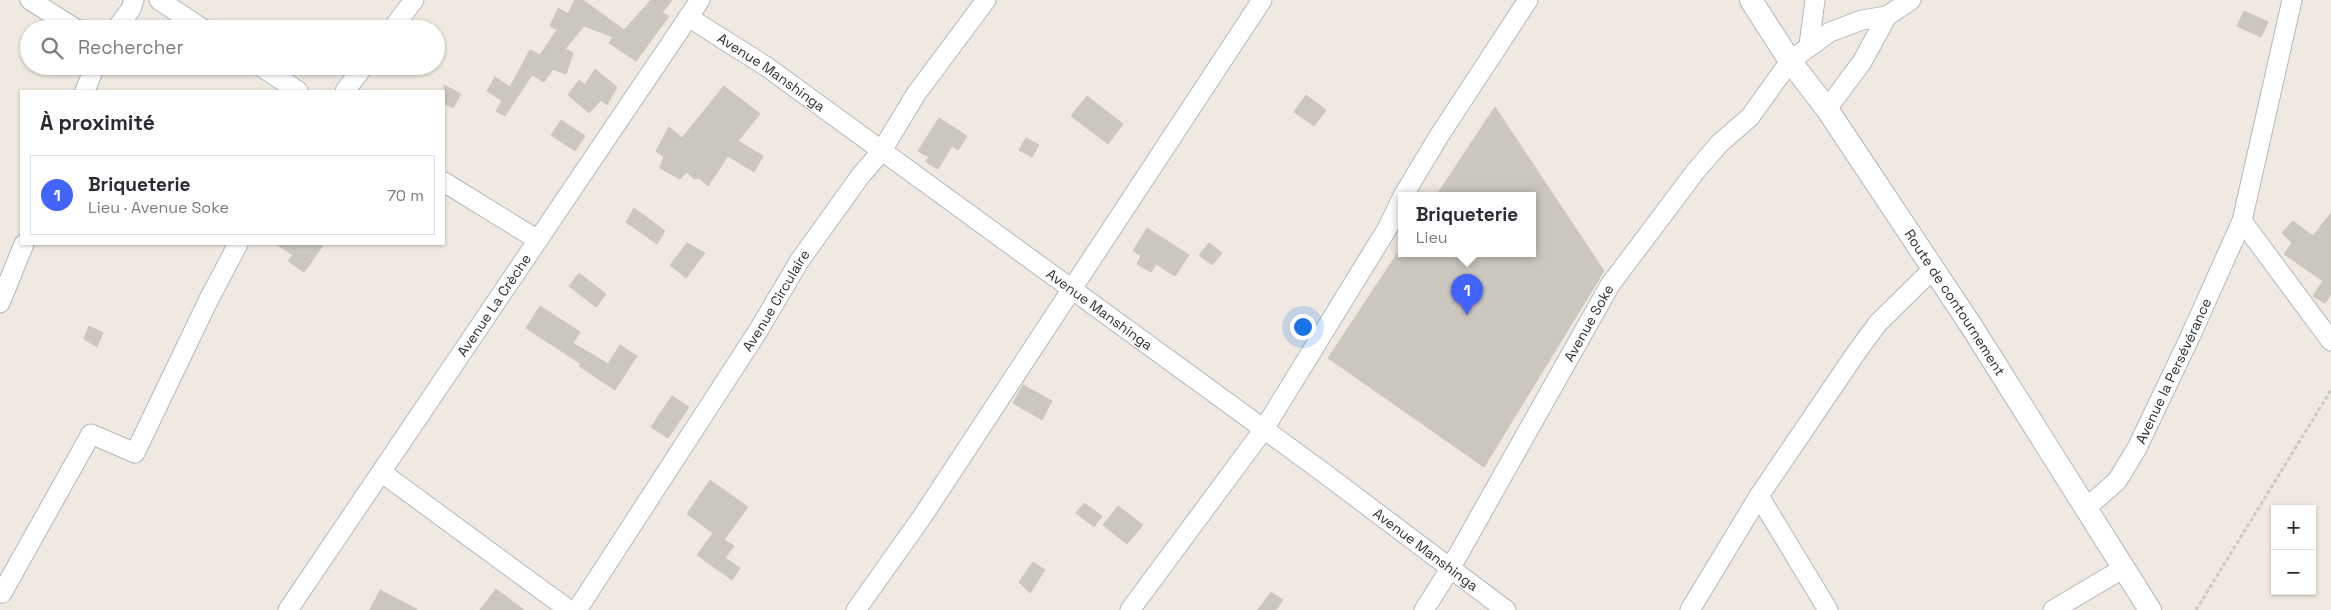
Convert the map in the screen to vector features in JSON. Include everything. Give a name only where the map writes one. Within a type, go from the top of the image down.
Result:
[{"type":"street","points":[[30,0],[62,20]]},
{"type":"street","points":[[122,20],[134,0]]},
{"type":"street","points":[[159,0],[189,20]]},
{"type":"street","points":[[399,20],[414,0]]},
{"type":"street","name":"Avenue La Crèche","points":[[288,610],[700,0]]},
{"type":"street","name":"Avenue Circulaire","points":[[577,610],[758,331],[800,260],[861,175],[881,152],[916,94],[986,0]]},
{"type":"street","points":[[856,610],[922,517],[1262,0]]},
{"type":"street","points":[[1406,192],[1439,136],[1528,0]]},
{"type":"street","name":"Route de contournement","points":[[1752,0],[1790,61],[1827,109],[1933,269],[2150,610]]},
{"type":"street","points":[[1809,45],[1815,0]]},
{"type":"street","points":[[1827,109],[1862,62],[1887,16],[1911,0]]},
{"type":"street","name":"Avenue la Persévérance","points":[[2086,508],[2117,481],[2137,448],[2190,337],[2242,221],[2292,0]]},
{"type":"street","name":"Avenue Soke","points":[[1424,610],[1450,569],[1610,285],[1696,172],[1720,143],[1750,117],[1790,61],[1809,45],[1830,32],[1862,20],[1887,16]]},
{"type":"street","name":"Avenue Manshinga","points":[[688,17],[767,67],[881,152],[1264,429],[1506,610]]},
{"type":"street","points":[[85,90],[92,75]]},
{"type":"street","points":[[274,75],[296,90]]},
{"type":"street","points":[[346,90],[357,75]]},
{"type":"street","points":[[445,183],[538,240]]},
{"type":"street","points":[[1130,610],[1264,429],[1387,229],[1398,207]]},
{"type":"street","points":[[2242,221],[2331,341]]},
{"type":"street","points":[[0,303],[24,245]]},
{"type":"street","points":[[2,592],[91,434],[136,452],[208,301],[237,245]]},
{"type":"street","points":[[1690,610],[1759,496],[1878,323],[1933,269]]},
{"type":"street","points":[[381,472],[569,610]]},
{"type":"street","points":[[1759,496],[1828,610]]},
{"type":"street","points":[[2053,610],[2124,568]]},
{"type":"path","points":[[2196,610],[2331,390]]},
{"type":"building","points":[[575,0],[583,0],[624,30],[651,0],[672,0],[662,13],[669,16],[636,61],[609,43],[613,37],[584,26],[565,49],[573,53],[566,74],[553,69],[544,82],[532,75],[505,116],[496,111],[502,101],[487,91],[495,77],[510,87],[530,50],[540,55],[557,30],[550,26],[558,8],[568,14]]},
{"type":"building","points":[[2244,11],[2268,22],[2261,37],[2237,26]]},
{"type":"building","points":[[595,69],[617,87],[607,105],[601,100],[589,113],[568,95],[579,80],[585,85]]},
{"type":"building","points":[[444,85],[461,94],[453,108],[445,104]]},
{"type":"building","points":[[724,86],[760,114],[738,141],[763,156],[754,172],[728,156],[708,186],[699,178],[694,179],[687,172],[680,179],[660,168],[664,157],[656,151],[669,127],[682,138]]},
{"type":"building","points":[[1306,95],[1326,110],[1314,126],[1294,112]]},
{"type":"building","points":[[1087,96],[1123,124],[1108,144],[1071,116]]},
{"type":"building","points":[[1495,107],[1604,271],[1484,467],[1328,358],[1397,254],[1398,257],[1536,257],[1536,192],[1439,192]]},
{"type":"building","points":[[939,118],[967,136],[958,150],[952,146],[938,169],[926,162],[929,157],[918,151]]},
{"type":"building","points":[[561,120],[585,136],[575,151],[551,135]]},
{"type":"building","points":[[1026,138],[1039,145],[1032,157],[1019,150]]},
{"type":"building","points":[[634,208],[665,231],[657,244],[626,222]]},
{"type":"building","points":[[2331,213],[2331,294],[2325,303],[2313,296],[2323,281],[2284,254],[2292,243],[2282,233],[2293,221],[2313,236]]},
{"type":"building","points":[[1147,228],[1189,255],[1175,276],[1156,264],[1151,272],[1137,264],[1141,256],[1133,251]]},
{"type":"building","points":[[687,243],[705,253],[686,278],[670,265]]},
{"type":"building","points":[[1209,243],[1222,253],[1212,265],[1199,255]]},
{"type":"building","points":[[278,245],[323,245],[304,272],[288,261],[293,255]]},
{"type":"building","points":[[579,273],[606,294],[596,307],[569,286]]},
{"type":"building","points":[[540,306],[580,332],[573,343],[608,364],[620,345],[637,356],[615,390],[579,366],[581,364],[526,328]]},
{"type":"building","points":[[89,326],[103,333],[97,347],[84,339]]},
{"type":"building","points":[[1023,385],[1052,401],[1042,420],[1013,403]]},
{"type":"building","points":[[672,396],[689,407],[668,438],[651,427]]},
{"type":"building","points":[[710,480],[748,507],[724,540],[734,546],[725,558],[740,568],[732,580],[697,555],[713,533],[687,514]]},
{"type":"building","points":[[1084,503],[1102,516],[1094,527],[1076,513]]},
{"type":"building","points":[[1118,506],[1143,525],[1127,544],[1103,525]]},
{"type":"building","points":[[1033,562],[1045,570],[1030,593],[1019,582]]},
{"type":"building","points":[[496,589],[524,610],[480,610]]},
{"type":"building","points":[[380,590],[418,610],[370,610]]},
{"type":"building","points":[[1271,592],[1283,600],[1276,610],[1258,610]]},
{"type":"place","name":"Briqueterie","points":[[1467,315]]}]
